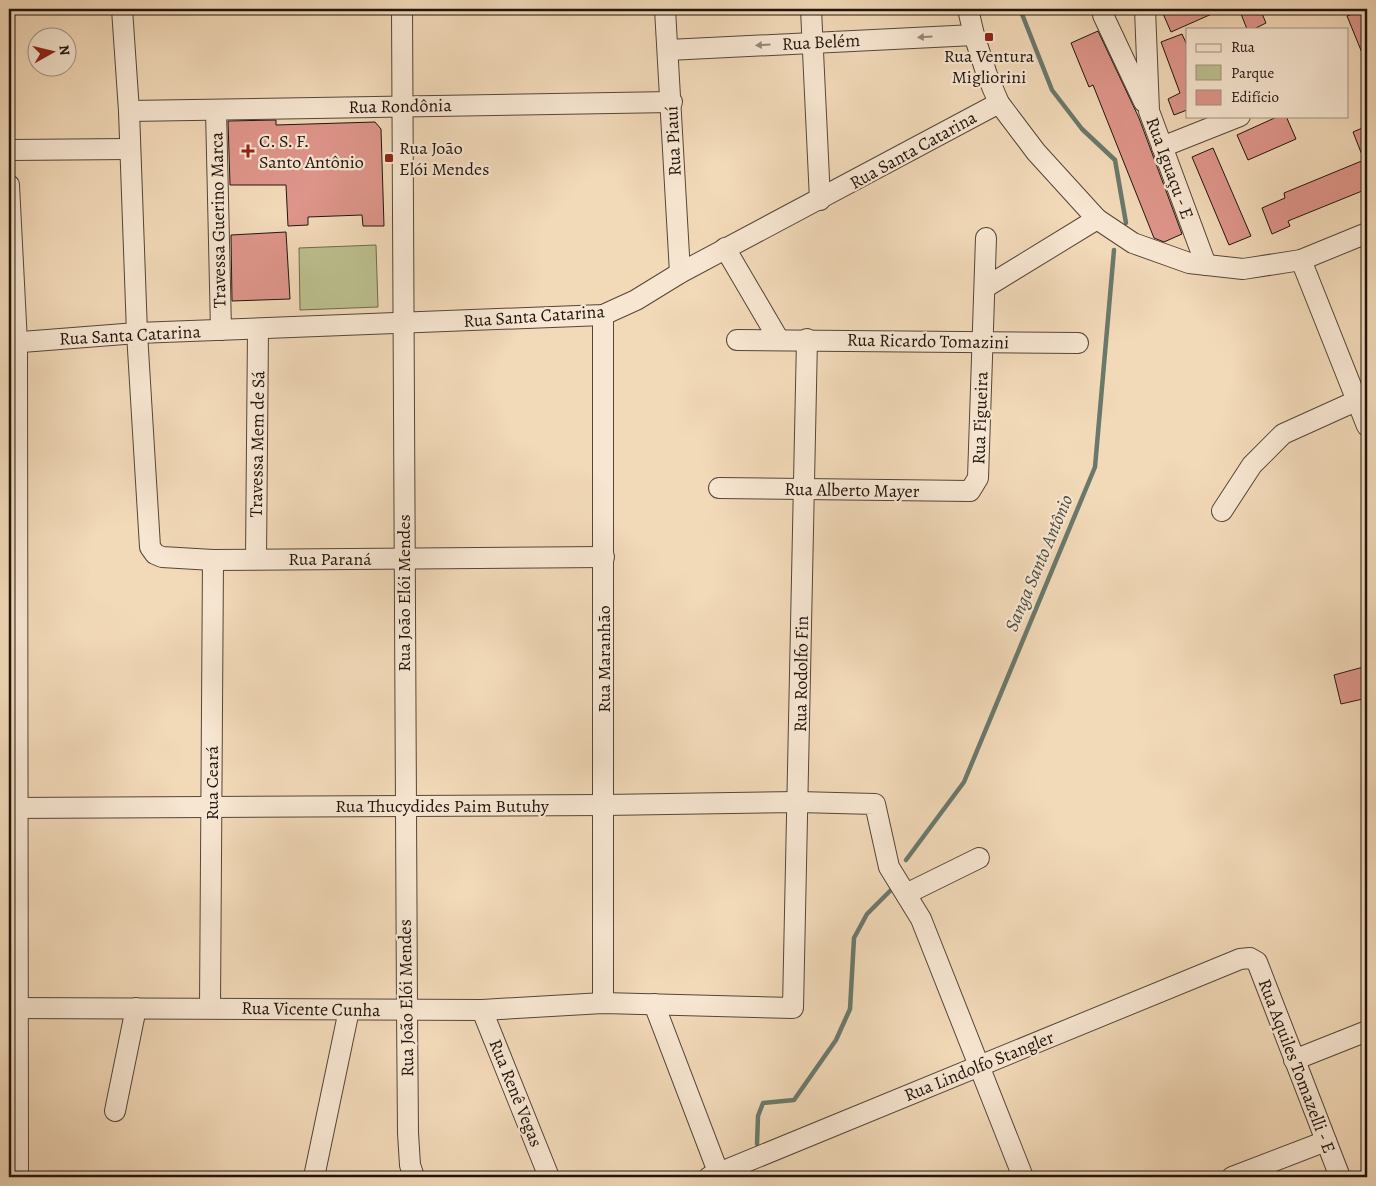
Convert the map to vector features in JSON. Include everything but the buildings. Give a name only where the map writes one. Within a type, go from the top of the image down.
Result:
[{"type":"street","points":[[122,9],[129,111],[137,333]]},
{"type":"street","name":"Rua João Elói Mendes","points":[[402,9],[403,106],[401,182],[405,324],[403,558],[406,1010],[408,1133],[410,1165],[414,1177]]},
{"type":"street","name":"Rua Piauí","points":[[665,9],[672,102],[680,273]]},
{"type":"street","points":[[811,9],[820,200]]},
{"type":"street","points":[[968,9],[987,75],[999,102],[1036,152],[1097,219],[1133,243],[1189,263],[1242,269],[1301,260],[1367,233]]},
{"type":"street","points":[[1104,9],[1103,15],[1148,111]]},
{"type":"street","name":"Rua Iguaçu - E","points":[[1145,9],[1148,111],[1206,265]]},
{"type":"street","name":"Rua Belém","points":[[668,50],[974,35]]},
{"type":"street","name":"Rua Rondônia","points":[[129,111],[672,102]]},
{"type":"street","name":"Rua Santa Catarina","points":[[13,343],[137,333],[405,324],[603,314],[636,300],[725,248],[820,200],[999,102]]},
{"type":"street","name":"Travessa Guerino Marca","points":[[216,110],[221,330]]},
{"type":"street","points":[[1162,147],[1235,118]]},
{"type":"street","points":[[9,150],[130,149]]},
{"type":"street","points":[[9,185],[13,343],[13,1008],[18,1177]]},
{"type":"street","points":[[986,287],[1097,219]]},
{"type":"street","name":"Rua Figueira","points":[[978,478],[982,343],[986,287],[986,238]]},
{"type":"street","points":[[725,248],[779,340]]},
{"type":"street","points":[[1301,260],[1362,398],[1367,426]]},
{"type":"street","name":"Rua Maranhão","points":[[603,314],[603,1003]]},
{"type":"street","name":"Travessa Mem de Sá","points":[[256,559],[258,329]]},
{"type":"street","name":"Rua Paraná","points":[[137,333],[150,547],[155,554],[162,557],[213,560],[604,557]]},
{"type":"street","name":"Rua Ricardo Tomazini","points":[[737,340],[807,339],[1078,343]]},
{"type":"street","name":"Rua Rodolfo Fin","points":[[793,1008],[807,339]]},
{"type":"street","points":[[1222,511],[1252,465],[1283,434],[1362,398]]},
{"type":"street","name":"Rua Alberto Mayer","points":[[719,488],[970,491],[978,478]]},
{"type":"street","name":"Rua Ceará","points":[[210,1007],[213,560]]},
{"type":"street","name":"Rua Thucydides Paim Butuhy","points":[[13,808],[604,805],[798,802],[875,804],[889,867],[906,894]]},
{"type":"street","points":[[979,858],[906,894],[921,919],[1023,1177]]},
{"type":"street","name":"Rua Lindolfo Stangler","points":[[715,1176],[1240,959],[1250,958]]},
{"type":"street","name":"Rua Aquiles Tomazelli - E","points":[[1250,958],[1257,962],[1340,1177]]},
{"type":"street","name":"Rua Vicente Cunha","points":[[13,1008],[210,1007],[482,1010],[603,1003],[793,1008]]},
{"type":"street","points":[[654,1004],[715,1176]]},
{"type":"street","points":[[115,1111],[136,1008]]},
{"type":"street","points":[[314,1177],[349,1010]]},
{"type":"street","name":"Rua Renê Vegas","points":[[482,1010],[549,1177]]},
{"type":"street","points":[[1294,1060],[1367,1031]]},
{"type":"street","points":[[1232,1177],[1326,1141]]},
{"type":"green space","points":[[376,245],[378,307],[300,310],[299,248]]},
{"type":"waterway","name":"Sanga Santo Antônio","points":[[1020,9],[1052,90],[1082,129],[1115,160],[1126,223]]},
{"type":"waterway","name":"Sanga Santo Antônio","points":[[906,860],[964,782],[1095,467],[1114,250]]},
{"type":"waterway","name":"Sanga Santo Antônio","points":[[757,1144],[758,1116],[763,1103],[794,1100],[836,1040],[850,1009],[854,938],[867,914],[891,890]]},
{"type":"place","name":"Rua Ventura Migliorini","points":[[989,37]]},
{"type":"place","name":"C. S. F. Santo Antônio","points":[[248,151]]},
{"type":"place","name":"Rua João Elói Mendes","points":[[389,158]]}]
